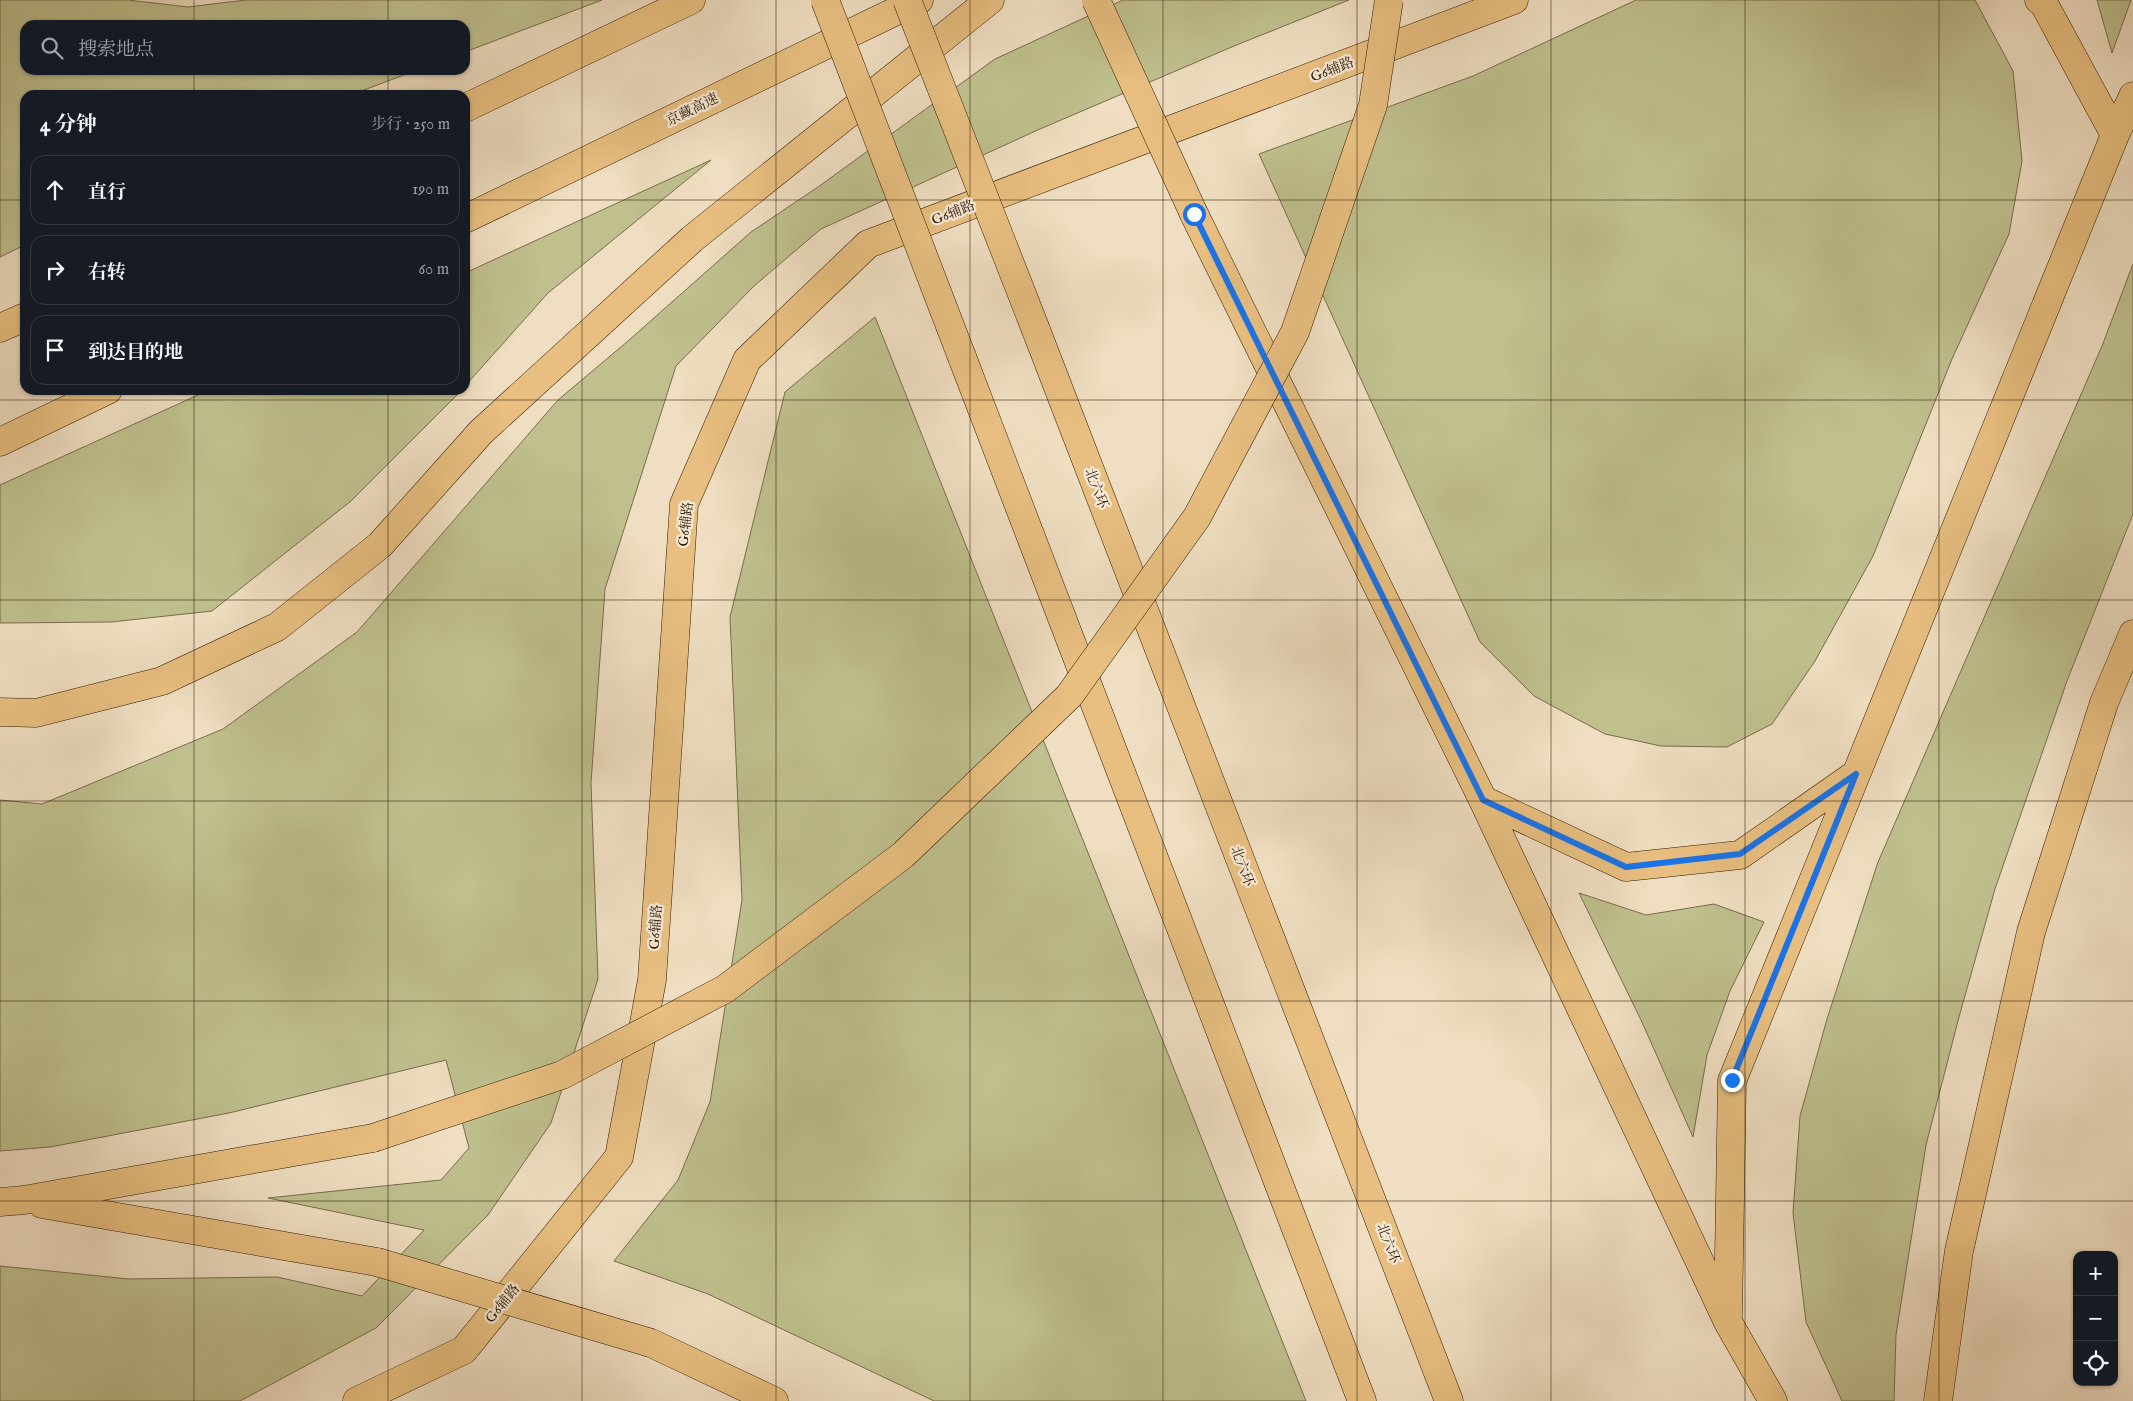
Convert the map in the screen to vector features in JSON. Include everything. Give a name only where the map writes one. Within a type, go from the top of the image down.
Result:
[{"type":"main road","points":[[470,106],[691,0]]},
{"type":"main road","points":[[825,0],[1362,1401]]},
{"type":"main road","name":"北六环","points":[[907,0],[1449,1401]]},
{"type":"main road","name":"京藏高速","points":[[470,216],[919,0]]},
{"type":"main road","points":[[0,712],[36,713],[162,681],[277,627],[380,545],[481,432],[692,239],[990,0]]},
{"type":"main road","points":[[1096,0],[1194,214],[1483,800],[1728,1322],[1773,1401]]},
{"type":"main road","points":[[12,1201],[373,1138],[562,1075],[725,989],[903,855],[1069,696],[1197,517],[1294,332],[1373,105],[1389,0]]},
{"type":"main road","name":"G6辅路","points":[[357,1401],[464,1350],[620,1157],[652,980],[684,504],[747,360],[868,244],[1514,0]]},
{"type":"main road","points":[[2039,0],[2044,4],[2115,135]]},
{"type":"main road","points":[[1728,1322],[1732,1080],[2115,135],[2133,96]]},
{"type":"main road","points":[[0,328],[20,319]]},
{"type":"main road","points":[[0,442],[98,395]]},
{"type":"main road","points":[[1938,1401],[1959,1251],[2031,932],[2104,703],[2133,634]]},
{"type":"main road","points":[[1483,800],[1626,867],[1740,854],[1856,774]]},
{"type":"main road","points":[[12,1201],[376,1262],[651,1343],[774,1401]]},
{"type":"green space","points":[[0,0],[128,0],[188,7],[246,0],[602,0],[470,50],[470,20],[20,20],[20,75],[404,75],[364,90],[20,90],[20,247],[0,257]]},
{"type":"green space","points":[[1123,0],[1349,0],[1234,46],[1040,129],[821,229],[754,286],[676,366],[605,589],[591,783],[598,979],[551,1123],[488,1215],[376,1328],[240,1401],[0,1401],[0,1266],[129,1279],[277,1277],[362,1296],[424,1230],[268,1198],[441,1180],[469,1148],[446,1060],[229,1113],[50,1147],[0,1151],[0,800],[42,804],[223,729],[357,632],[558,400],[751,232],[818,187],[995,59]]},
{"type":"green space","points":[[1636,0],[1975,0],[2013,71],[2022,161],[2009,234],[1952,359],[1873,556],[1815,661],[1772,724],[1727,747],[1661,746],[1605,734],[1534,696],[1480,642],[1259,154],[1473,76]]},
{"type":"green space","points":[[2097,0],[2131,0],[2112,53]]},
{"type":"green space","points":[[711,160],[548,293],[470,380],[470,271]]},
{"type":"green space","points":[[2133,264],[2133,514],[2067,681],[1995,889],[1959,1017],[1926,1145],[1896,1335],[1894,1401],[1842,1401],[1806,1322],[1793,1213],[1800,1116],[1827,1019],[1878,862],[2102,346]]},
{"type":"green space","points":[[875,317],[1306,1401],[934,1401],[708,1294],[614,1261],[678,1180],[710,1102],[742,900],[730,617],[785,392]]},
{"type":"green space","points":[[198,395],[457,395],[351,501],[212,611],[111,622],[0,623],[0,485]]},
{"type":"green space","points":[[1579,893],[1646,915],[1714,904],[1764,922],[1730,991],[1707,1055],[1693,1137],[1641,1020]]},
{"type":"route","points":[[1194,214],[1483,800],[1626,867],[1740,854],[1856,774],[1732,1080]]}]
